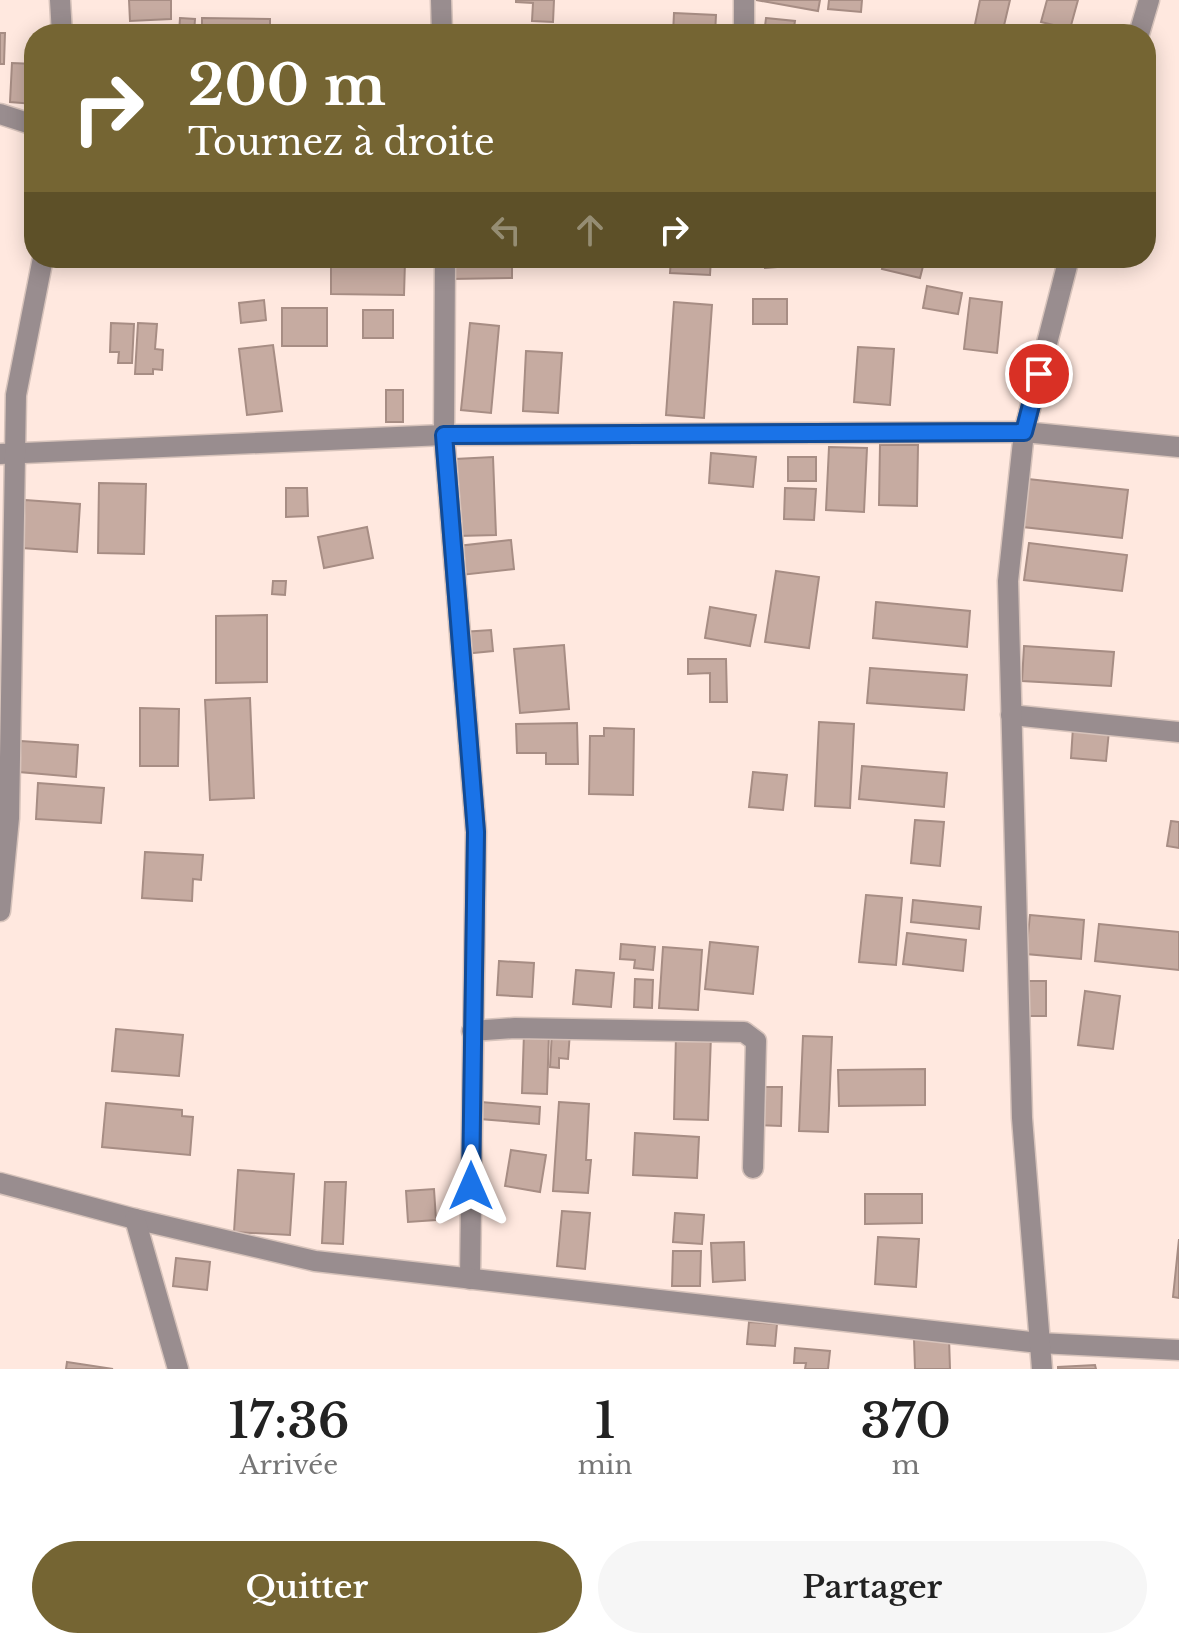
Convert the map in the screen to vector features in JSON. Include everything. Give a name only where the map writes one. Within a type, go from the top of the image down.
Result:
[{"type":"street","points":[[60,0],[61,24]]},
{"type":"street","points":[[441,0],[442,24]]},
{"type":"street","points":[[744,0],[744,24]]},
{"type":"street","points":[[1142,24],[1149,0]]},
{"type":"street","points":[[0,114],[24,122]]},
{"type":"street","points":[[0,911],[9,818],[7,453],[41,268]]},
{"type":"street","points":[[445,268],[444,435],[476,832],[470,1279]]},
{"type":"street","points":[[1042,1369],[1022,1118],[1008,581],[1024,432],[1066,268]]},
{"type":"street","points":[[7,453],[444,435],[1024,432],[1179,447]]},
{"type":"street","points":[[1011,715],[1179,732]]},
{"type":"street","points":[[472,1031],[515,1028],[744,1032],[756,1041],[753,1168]]},
{"type":"street","points":[[0,1183],[135,1219],[315,1261],[1039,1343],[1179,1350]]},
{"type":"street","points":[[135,1219],[178,1369]]},
{"type":"building","points":[[129,0],[171,0],[171,19],[130,21]]},
{"type":"building","points":[[516,0],[554,0],[553,22],[532,21],[533,3]]},
{"type":"building","points":[[756,0],[820,0],[818,11]]},
{"type":"building","points":[[829,0],[862,0],[861,12],[828,9]]},
{"type":"building","points":[[980,0],[1010,0],[1004,24],[975,24]]},
{"type":"building","points":[[1047,0],[1078,0],[1071,24],[1041,22]]},
{"type":"building","points":[[674,13],[716,15],[716,24],[673,24]]},
{"type":"building","points":[[180,18],[195,19],[195,24],[180,24]]},
{"type":"building","points":[[202,18],[270,19],[270,24],[202,24]]},
{"type":"building","points":[[766,18],[795,21],[795,24],[765,24]]},
{"type":"building","points":[[0,33],[5,33],[4,64],[0,64]]},
{"type":"building","points":[[12,63],[24,64],[24,103],[10,102]]},
{"type":"building","points":[[331,268],[405,268],[404,295],[331,294]]},
{"type":"building","points":[[451,268],[512,268],[512,278],[451,279]]},
{"type":"building","points":[[670,268],[710,268],[710,275],[670,273]]},
{"type":"building","points":[[882,268],[922,268],[920,278]]},
{"type":"building","points":[[927,286],[962,293],[958,314],[923,308]]},
{"type":"building","points":[[970,298],[1002,302],[997,353],[964,349]]},
{"type":"building","points":[[753,299],[787,299],[787,324],[753,324]]},
{"type":"building","points":[[264,300],[266,320],[241,323],[239,303]]},
{"type":"building","points":[[674,302],[712,305],[704,418],[666,415]]},
{"type":"building","points":[[282,308],[327,308],[327,346],[282,346]]},
{"type":"building","points":[[363,310],[393,310],[393,338],[363,338]]},
{"type":"building","points":[[111,323],[134,324],[132,363],[118,363],[119,352],[110,352]]},
{"type":"building","points":[[138,323],[157,324],[155,349],[163,350],[162,370],[153,369],[153,374],[135,374]]},
{"type":"building","points":[[470,323],[499,326],[491,413],[461,410]]},
{"type":"building","points":[[273,345],[282,411],[247,415],[239,349]]},
{"type":"building","points":[[858,347],[894,349],[890,405],[854,402]]},
{"type":"building","points":[[526,351],[562,353],[558,413],[523,411]]},
{"type":"building","points":[[386,390],[403,390],[403,422],[386,422]]},
{"type":"building","points":[[880,445],[918,445],[917,506],[879,505]]},
{"type":"building","points":[[829,447],[867,448],[864,512],[826,510]]},
{"type":"building","points":[[711,453],[756,457],[753,487],[709,483]]},
{"type":"building","points":[[493,457],[496,535],[458,536],[455,459]]},
{"type":"building","points":[[788,457],[816,457],[816,481],[788,481]]},
{"type":"building","points":[[1028,479],[1128,490],[1122,538],[1023,527]]},
{"type":"building","points":[[99,483],[146,484],[144,554],[98,553]]},
{"type":"building","points":[[286,488],[307,488],[308,516],[286,517]]},
{"type":"building","points":[[785,488],[816,489],[814,520],[784,519]]},
{"type":"building","points":[[25,500],[80,504],[77,552],[22,548]]},
{"type":"building","points":[[367,527],[373,558],[324,568],[318,537]]},
{"type":"building","points":[[511,540],[514,569],[461,575],[458,546]]},
{"type":"building","points":[[1029,543],[1127,555],[1122,591],[1024,580]]},
{"type":"building","points":[[776,571],[819,577],[809,648],[765,642]]},
{"type":"building","points":[[273,581],[286,581],[285,595],[272,594]]},
{"type":"building","points":[[876,602],[970,611],[967,647],[873,638]]},
{"type":"building","points":[[710,607],[756,615],[750,646],[705,638]]},
{"type":"building","points":[[267,615],[267,682],[216,683],[216,616]]},
{"type":"building","points":[[491,630],[493,651],[464,654],[462,632]]},
{"type":"building","points":[[564,645],[569,709],[520,713],[514,649]]},
{"type":"building","points":[[1024,646],[1114,652],[1111,686],[1022,681]]},
{"type":"building","points":[[688,659],[726,659],[727,702],[710,702],[710,673],[688,674]]},
{"type":"building","points":[[870,668],[967,675],[964,710],[867,703]]},
{"type":"building","points":[[250,698],[254,798],[210,800],[205,700]]},
{"type":"building","points":[[140,708],[179,709],[178,766],[140,766]]},
{"type":"building","points":[[819,722],[854,724],[850,808],[815,806]]},
{"type":"building","points":[[577,723],[578,764],[546,764],[546,753],[517,753],[516,724]]},
{"type":"building","points":[[1073,727],[1109,731],[1106,761],[1071,758]]},
{"type":"building","points":[[604,728],[634,729],[633,795],[589,794],[590,736],[604,736]]},
{"type":"building","points":[[21,741],[78,745],[76,777],[19,772]]},
{"type":"building","points":[[862,766],[947,773],[944,807],[859,799]]},
{"type":"building","points":[[753,772],[787,775],[783,810],[749,807]]},
{"type":"building","points":[[38,783],[104,788],[101,823],[36,819]]},
{"type":"building","points":[[915,820],[944,822],[940,866],[911,863]]},
{"type":"building","points":[[1171,821],[1179,822],[1179,848],[1167,846]]},
{"type":"building","points":[[145,852],[203,855],[201,880],[193,879],[192,901],[142,898]]},
{"type":"building","points":[[866,895],[902,898],[896,965],[859,962]]},
{"type":"building","points":[[913,900],[981,907],[979,929],[911,922]]},
{"type":"building","points":[[1030,915],[1084,920],[1081,959],[1026,954]]},
{"type":"building","points":[[1099,924],[1179,932],[1179,970],[1095,961]]},
{"type":"building","points":[[907,933],[966,940],[963,971],[903,964]]},
{"type":"building","points":[[710,942],[758,947],[753,994],[705,989]]},
{"type":"building","points":[[621,944],[655,947],[653,970],[634,968],[635,960],[620,959]]},
{"type":"building","points":[[663,947],[702,950],[698,1010],[659,1008]]},
{"type":"building","points":[[499,961],[534,963],[532,997],[497,995]]},
{"type":"building","points":[[576,970],[614,973],[611,1007],[573,1004]]},
{"type":"building","points":[[635,979],[653,980],[652,1008],[634,1007]]},
{"type":"building","points":[[1025,981],[1046,981],[1046,1016],[1024,1016]]},
{"type":"building","points":[[1085,991],[1120,996],[1113,1049],[1078,1045]]},
{"type":"building","points":[[116,1029],[183,1035],[179,1076],[112,1071]]},
{"type":"building","points":[[552,1031],[570,1032],[568,1059],[559,1058],[559,1068],[550,1067]]},
{"type":"building","points":[[524,1033],[549,1033],[547,1094],[522,1093]]},
{"type":"building","points":[[676,1035],[711,1035],[708,1120],[674,1119]]},
{"type":"building","points":[[803,1036],[832,1037],[828,1132],[799,1131]]},
{"type":"building","points":[[925,1069],[925,1105],[839,1106],[838,1070]]},
{"type":"building","points":[[757,1087],[782,1087],[781,1126],[756,1125]]},
{"type":"building","points":[[481,1102],[540,1107],[539,1124],[480,1119]]},
{"type":"building","points":[[559,1102],[589,1104],[586,1160],[591,1160],[588,1193],[553,1191]]},
{"type":"building","points":[[106,1103],[182,1110],[182,1116],[193,1117],[190,1155],[102,1147]]},
{"type":"building","points":[[635,1133],[699,1137],[697,1178],[633,1175]]},
{"type":"building","points":[[511,1150],[546,1155],[540,1192],[505,1186]]},
{"type":"building","points":[[238,1170],[294,1174],[290,1235],[234,1232]]},
{"type":"building","points":[[325,1182],[346,1182],[343,1244],[322,1243]]},
{"type":"building","points":[[434,1189],[436,1220],[408,1222],[406,1191]]},
{"type":"building","points":[[865,1194],[922,1194],[922,1223],[865,1224]]},
{"type":"building","points":[[562,1211],[590,1213],[585,1269],[557,1266]]},
{"type":"building","points":[[675,1213],[704,1215],[702,1244],[673,1242]]},
{"type":"building","points":[[878,1237],[919,1239],[916,1287],[875,1284]]},
{"type":"building","points":[[1179,1239],[1179,1298],[1173,1297]]},
{"type":"building","points":[[744,1242],[745,1280],[713,1282],[711,1243]]},
{"type":"building","points":[[673,1251],[701,1251],[700,1286],[672,1286]]},
{"type":"building","points":[[176,1258],[210,1262],[207,1290],[173,1286]]},
{"type":"building","points":[[749,1322],[777,1324],[775,1346],[747,1344]]},
{"type":"building","points":[[949,1338],[950,1369],[915,1369],[914,1339]]},
{"type":"building","points":[[795,1348],[830,1351],[828,1369],[805,1369],[806,1363],[794,1363]]},
{"type":"building","points":[[67,1362],[113,1369],[66,1369]]},
{"type":"building","points":[[1095,1365],[1096,1369],[1058,1369],[1058,1367]]},
{"type":"route","points":[[471,1186],[476,832],[444,435],[1024,432],[1039,374]]}]
